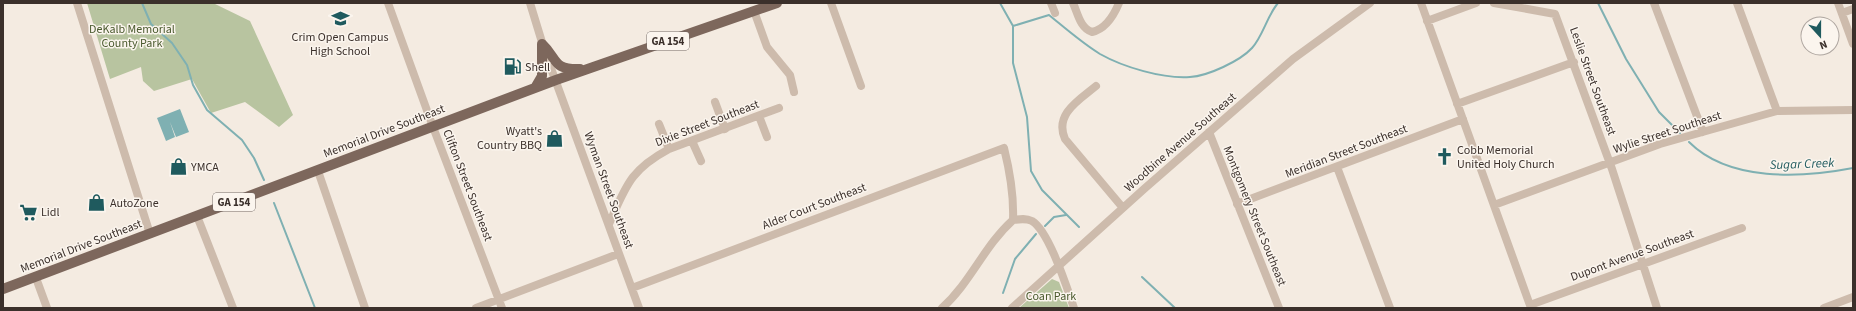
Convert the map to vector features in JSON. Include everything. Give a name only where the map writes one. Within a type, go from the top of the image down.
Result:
[{"type":"main road","name":"Memorial Drive Southeast","points":[[3,289],[36,278],[556,80],[777,3]]},
{"type":"main road","points":[[542,44],[552,59],[562,68],[588,69]]},
{"type":"main road","points":[[535,88],[543,75],[542,44]]},
{"type":"street","points":[[77,3],[150,234]]},
{"type":"street","name":"Clifton Street Southeast","points":[[388,3],[432,127],[502,308]]},
{"type":"street","name":"Wyman Street Southeast","points":[[530,3],[542,44],[609,224],[618,254],[640,308]]},
{"type":"street","points":[[831,3],[861,86]]},
{"type":"street","points":[[1051,3],[1055,13]]},
{"type":"street","points":[[1073,3],[1082,25],[1086,30],[1092,32],[1104,27],[1115,12],[1119,3]]},
{"type":"street","name":"Woodbine Avenue Southeast","points":[[1012,308],[1059,268],[1123,208],[1293,59],[1370,3]]},
{"type":"street","points":[[1421,3],[1530,307]]},
{"type":"street","points":[[1428,21],[1476,3]]},
{"type":"street","name":"Leslie Street Southeast","points":[[1494,3],[1556,14],[1610,163],[1644,263],[1657,308]]},
{"type":"street","points":[[1654,3],[1702,132]]},
{"type":"street","points":[[1737,3],[1777,111]]},
{"type":"street","points":[[1838,3],[1853,44]]},
{"type":"street","points":[[1842,13],[1853,9]]},
{"type":"street","points":[[754,11],[767,47],[790,75],[794,92]]},
{"type":"street","points":[[1458,104],[1574,62]]},
{"type":"street","points":[[1096,86],[1064,115],[1061,121],[1062,134],[1123,208]]},
{"type":"street","points":[[715,102],[725,129]]},
{"type":"street","name":"Dixie Street Southeast","points":[[609,224],[626,186],[645,164],[669,149],[779,108]]},
{"type":"street","name":"Wylie Street Southeast","points":[[1494,205],[1660,144],[1777,111],[1853,110]]},
{"type":"street","points":[[759,116],[767,137]]},
{"type":"street","name":"Meridian Street Southeast","points":[[1237,204],[1463,119]]},
{"type":"street","points":[[659,124],[669,149]]},
{"type":"street","name":"Montgomery Street Southeast","points":[[1209,132],[1280,308]]},
{"type":"street","points":[[692,141],[701,160]]},
{"type":"street","name":"Alder Court Southeast","points":[[632,288],[1004,148],[1010,169],[1014,201],[1014,220]]},
{"type":"street","points":[[1337,167],[1390,308]]},
{"type":"street","points":[[318,171],[366,308]]},
{"type":"street","points":[[197,216],[233,308]]},
{"type":"street","points":[[942,308],[962,287],[993,240],[1014,220],[1027,219],[1039,227],[1059,268],[1074,308]]},
{"type":"street","name":"Dupont Avenue Southeast","points":[[1530,307],[1644,263],[1742,228]]},
{"type":"street","points":[[476,308],[618,254]]},
{"type":"street","points":[[36,278],[47,308]]},
{"type":"street","points":[[1824,308],[1853,297]]},
{"type":"green space","name":"DeKalb Memorial County Park","points":[[87,3],[213,3],[250,21],[293,115],[279,127],[245,102],[211,113],[192,79],[154,91],[143,81],[141,67],[110,79]]},
{"type":"green space","name":"Coan Park","points":[[1052,279],[1059,282],[1069,308],[1019,308]]},
{"type":"water","points":[[180,109],[189,132],[176,137],[170,122],[175,137],[166,141],[157,118]]},
{"type":"waterway","points":[[142,3],[151,24],[172,43],[187,65],[193,85],[207,110],[242,140],[254,158],[264,180]]},
{"type":"waterway","points":[[1000,3],[1013,26],[1013,63],[1027,117],[1031,171],[1042,190],[1079,227]]},
{"type":"waterway","name":"Sugar Creek","points":[[1013,26],[1049,15],[1087,45],[1109,59],[1131,68],[1156,74],[1190,77],[1214,71],[1232,63],[1247,53],[1256,43],[1278,3]]},
{"type":"waterway","name":"Sugar Creek","points":[[1598,3],[1626,59],[1659,112],[1680,133]]},
{"type":"waterway","name":"Sugar Creek","points":[[1689,142],[1705,155],[1724,164],[1766,174],[1811,174],[1853,168]]},
{"type":"waterway","points":[[274,203],[315,308]]},
{"type":"waterway","points":[[1045,226],[1054,217],[1066,215]]},
{"type":"waterway","points":[[1003,293],[1015,259],[1036,234]]},
{"type":"waterway","points":[[1142,277],[1175,308]]},
{"type":"place","name":"Crim Open Campus High School","points":[[340,18]]},
{"type":"place","name":"Shell","points":[[512,67]]},
{"type":"place","name":"Wyatt's Country BBQ","points":[[555,138]]},
{"type":"place","name":"Cobb Memorial United Holy Church","points":[[1444,157]]},
{"type":"place","name":"YMCA","points":[[178,167]]},
{"type":"place","name":"AutoZone","points":[[97,203]]},
{"type":"place","name":"Lidl","points":[[28,212]]}]
